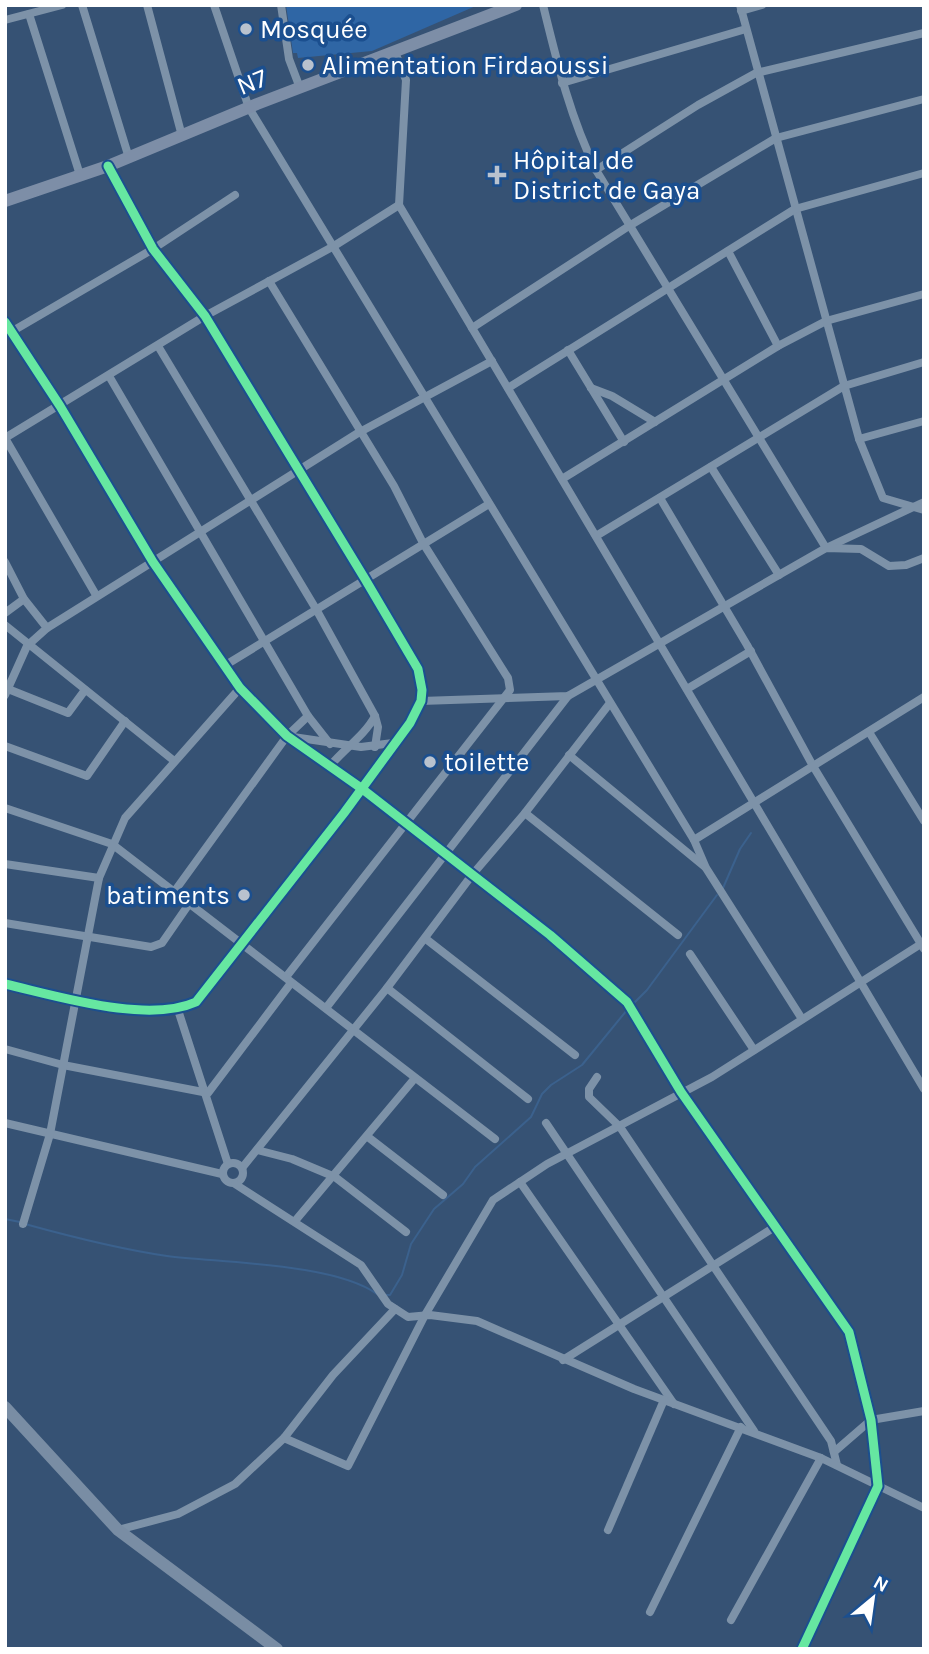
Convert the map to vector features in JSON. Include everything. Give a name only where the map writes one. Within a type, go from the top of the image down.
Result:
[{"type":"main road","name":"N7","points":[[5,201],[108,166],[249,108],[516,5]]},
{"type":"street","points":[[5,20],[62,5]]},
{"type":"street","points":[[82,5],[128,158]]},
{"type":"street","points":[[147,5],[182,136]]},
{"type":"street","points":[[214,5],[249,108],[694,841],[706,868],[802,1019]]},
{"type":"street","points":[[281,5],[289,59],[300,88]]},
{"type":"street","points":[[543,5],[562,83],[581,139],[596,170],[826,548]]},
{"type":"street","points":[[762,5],[740,8],[756,74],[859,439],[883,498],[924,510]]},
{"type":"street","points":[[29,14],[80,175]]},
{"type":"street","points":[[562,83],[746,29]]},
{"type":"street","points":[[596,170],[698,105],[756,74],[924,33]]},
{"type":"street","points":[[395,52],[406,80],[399,205],[924,1089]]},
{"type":"street","points":[[472,328],[629,226],[776,138],[924,99]]},
{"type":"street","points":[[5,984],[74,999],[156,1012],[178,1010],[196,1002],[410,723],[421,701],[418,669],[205,316],[153,249],[108,166]]},
{"type":"street","points":[[508,388],[796,209],[924,173]]},
{"type":"street","points":[[11,332],[153,249],[235,195]]},
{"type":"street","points":[[96,595],[5,438],[205,316],[334,246],[399,205]]},
{"type":"street","points":[[728,251],[778,346]]},
{"type":"street","points":[[208,1093],[405,822],[510,690],[508,678],[424,543],[394,486],[358,433],[269,282]]},
{"type":"street","points":[[562,479],[778,346],[826,321],[924,294]]},
{"type":"street","points":[[909,298],[924,303]]},
{"type":"street","points":[[5,322],[60,406],[153,562],[240,688],[287,736],[361,788],[445,856],[580,958],[627,1002],[681,1092],[849,1332],[871,1420],[878,1486],[802,1649]]},
{"type":"street","points":[[158,346],[316,609],[375,716],[379,727],[375,747]]},
{"type":"street","points":[[568,350],[624,442]]},
{"type":"street","points":[[85,690],[68,713],[6,692],[27,646],[47,628],[358,433],[424,395],[492,361]]},
{"type":"street","points":[[596,536],[844,386],[924,362]]},
{"type":"street","points":[[109,376],[203,532],[308,716],[330,744]]},
{"type":"street","points":[[591,388],[612,396],[655,422]]},
{"type":"street","points":[[859,439],[924,421]]},
{"type":"street","points":[[711,467],[779,575]]},
{"type":"street","points":[[284,1438],[348,1466],[425,1315],[493,1200],[568,1153],[712,1077],[923,945],[813,766],[751,651],[660,498]]},
{"type":"street","points":[[421,701],[504,697],[555,699],[568,696],[826,548],[924,502]]},
{"type":"street","points":[[224,666],[489,504]]},
{"type":"street","points":[[826,548],[861,549],[890,566],[906,565],[924,558]]},
{"type":"street","points":[[5,562],[24,599],[47,628]]},
{"type":"street","points":[[5,613],[24,599]]},
{"type":"street","points":[[5,625],[27,646],[173,760]]},
{"type":"street","points":[[687,689],[751,651]]},
{"type":"street","points":[[23,1224],[50,1134],[99,878],[112,844],[125,818],[173,760],[240,688]]},
{"type":"street","points":[[326,1008],[568,696]]},
{"type":"street","points":[[694,841],[924,696]]},
{"type":"street","points":[[234,1184],[243,1178],[242,1168],[426,939],[472,875],[525,813],[610,703]]},
{"type":"street","points":[[174,892],[287,736],[308,716]]},
{"type":"street","points":[[330,766],[347,745],[369,727],[375,716]]},
{"type":"street","points":[[5,746],[87,776],[125,721]]},
{"type":"street","points":[[869,732],[924,821]]},
{"type":"street","points":[[287,736],[330,744],[375,747],[394,743]]},
{"type":"street","points":[[569,755],[706,868]]},
{"type":"street","points":[[5,808],[112,844],[495,1139]]},
{"type":"street","points":[[525,813],[678,936]]},
{"type":"street","points":[[5,863],[99,878]]},
{"type":"street","points":[[5,923],[151,947],[162,943],[189,904]]},
{"type":"street","points":[[426,939],[575,1055]]},
{"type":"street","points":[[690,954],[754,1050]]},
{"type":"street","points":[[387,988],[528,1099]]},
{"type":"street","points":[[178,1010],[208,1093],[228,1164],[222,1174]]},
{"type":"street","points":[[5,1049],[63,1065],[208,1093]]},
{"type":"street","points":[[597,1077],[589,1089],[589,1097],[620,1127],[831,1441],[837,1465]]},
{"type":"street","points":[[295,1221],[335,1177],[415,1078]]},
{"type":"street","points":[[5,1123],[222,1174],[228,1182],[295,1221],[361,1265],[388,1304],[408,1317],[425,1315],[477,1321],[563,1360],[675,1405],[821,1458],[924,1508]]},
{"type":"street","points":[[546,1123],[755,1432]]},
{"type":"street","points":[[368,1137],[443,1195]]},
{"type":"street","points":[[257,1150],[292,1159],[335,1177],[406,1231]]},
{"type":"street","points":[[228,1164],[237,1164],[242,1168]]},
{"type":"street","points":[[520,1182],[675,1405]]},
{"type":"street","points":[[563,1360],[774,1228]]},
{"type":"street","points":[[118,1530],[178,1514],[234,1484],[284,1438],[333,1375],[396,1309]]},
{"type":"street","points":[[608,1530],[664,1400]]},
{"type":"street","points":[[5,1407],[118,1530],[277,1649]]},
{"type":"street","points":[[834,1452],[871,1420],[924,1411]]},
{"type":"street","points":[[650,1612],[741,1427]]},
{"type":"street","points":[[731,1620],[821,1458]]},
{"type":"shaded area","points":[[286,5],[478,5],[372,51],[298,58],[297,53],[293,53]]},
{"type":"waterway","points":[[723,888],[740,849],[751,833]]},
{"type":"waterway","points":[[633,1004],[647,990],[717,895]]},
{"type":"waterway","points":[[386,1295],[390,1295],[402,1275],[411,1244],[434,1209],[463,1184],[475,1167],[531,1117],[542,1094],[551,1085],[582,1065],[627,1010]]},
{"type":"waterway","points":[[5,1219],[20,1222]]},
{"type":"waterway","points":[[25,1224],[167,1256],[306,1270],[358,1284],[377,1294]]},
{"type":"cycle path","points":[[5,984],[76,1001],[128,1009],[176,1008],[196,1002],[344,813],[410,723],[421,701],[418,669],[205,316],[153,249],[108,166]]},
{"type":"cycle path","points":[[5,322],[60,406],[153,562],[240,688],[287,736],[361,788],[550,935],[627,1002],[681,1092],[849,1332],[871,1420],[878,1486],[802,1649]]},
{"type":"place","name":"Mosquée","points":[[246,29]]},
{"type":"place","name":"Alimentation Firdaoussi","points":[[308,65]]},
{"type":"place","name":"Hôpital de District de Gaya","points":[[497,175]]},
{"type":"place","name":"toilette","points":[[430,762]]},
{"type":"place","name":"batiments","points":[[244,895]]}]
